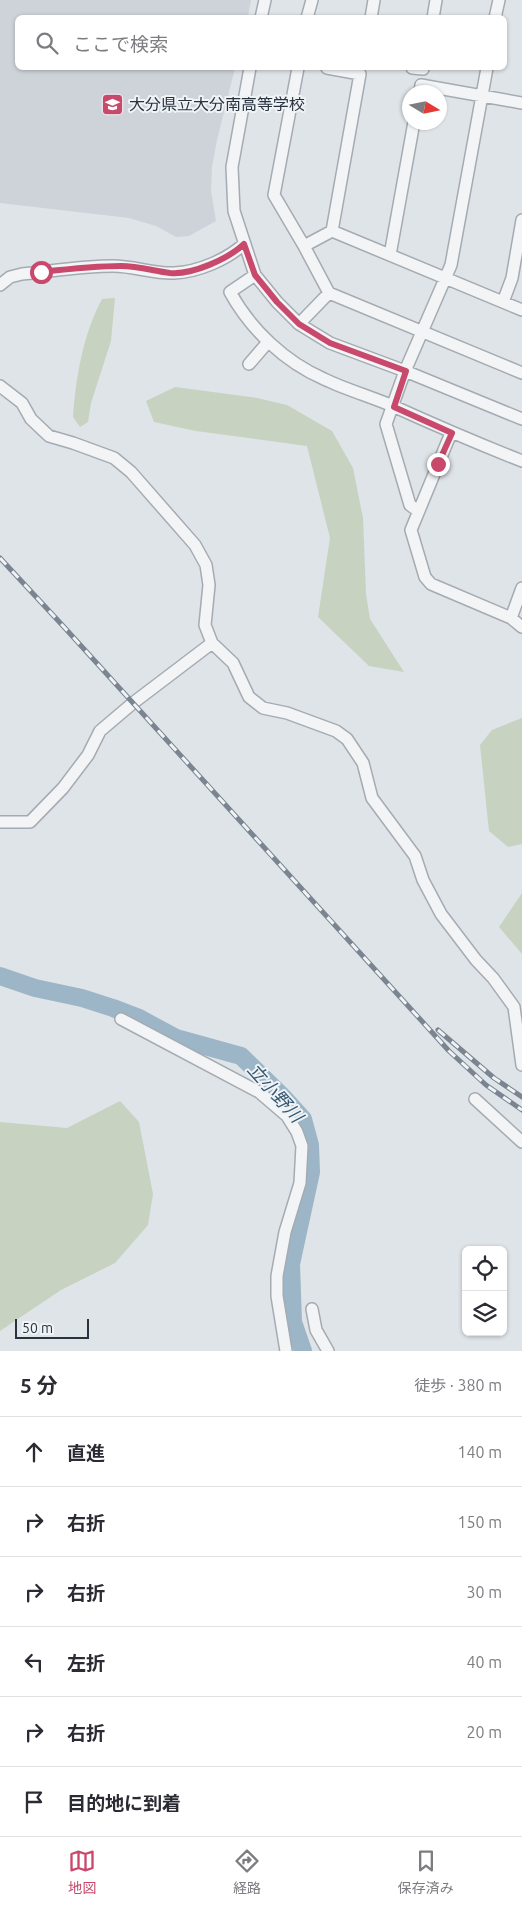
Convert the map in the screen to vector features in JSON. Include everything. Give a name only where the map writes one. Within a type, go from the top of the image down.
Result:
[{"type":"street","points":[[262,15],[265,0]]},
{"type":"street","points":[[308,15],[312,0]]},
{"type":"street","points":[[372,15],[374,0]]},
{"type":"street","points":[[434,15],[436,0]]},
{"type":"street","points":[[496,15],[499,0]]},
{"type":"street","points":[[250,70],[232,167],[234,211],[255,275],[277,302],[299,324],[330,343],[406,371],[522,420]]},
{"type":"street","points":[[298,70],[274,195],[329,293],[522,373]]},
{"type":"street","points":[[332,231],[360,74],[338,70]]},
{"type":"street","points":[[418,511],[410,505],[386,424],[406,371],[451,265],[487,70]]},
{"type":"street","points":[[447,90],[522,103]]},
{"type":"street","points":[[390,255],[413,130]]},
{"type":"street","points":[[503,302],[512,278],[522,220]]},
{"type":"street","points":[[304,246],[332,231]]},
{"type":"street","points":[[332,231],[522,310]]},
{"type":"street","points":[[0,285],[10,277],[22,274],[100,266],[125,266],[173,273],[193,271],[238,250],[244,244]]},
{"type":"street","points":[[255,275],[230,292],[253,326],[268,342],[287,357],[322,379],[522,461]]},
{"type":"street","points":[[299,324],[329,293]]},
{"type":"street","points":[[250,364],[268,342]]},
{"type":"street","points":[[0,386],[22,403],[31,419],[50,436],[114,458],[131,472],[165,513],[184,532],[206,565],[209,586],[205,625],[212,643],[232,663],[249,697],[263,708],[295,716],[336,731],[347,739],[363,763],[372,798],[415,856],[423,880],[441,914],[514,1007],[522,1065]]},
{"type":"street","points":[[452,433],[411,530],[425,576],[431,584],[511,618],[522,627]]},
{"type":"street","points":[[511,618],[522,588]]},
{"type":"street","points":[[0,822],[30,822],[63,788],[88,755],[100,731],[212,643]]},
{"type":"street","points":[[121,1019],[258,1092],[287,1116],[297,1132],[302,1146],[300,1183],[285,1232],[277,1276],[286,1351]]},
{"type":"street","points":[[475,1099],[522,1142]]},
{"type":"street","points":[[312,1309],[316,1330],[328,1351]]},
{"type":"shaded area","name":"大分県立大分南高等学校","points":[[0,0],[251,0],[248,15],[15,15],[15,70],[234,70],[212,167],[211,191],[216,221],[189,236],[176,237],[156,226],[129,218],[0,203]]},
{"type":"green space","points":[[115,298],[111,341],[91,403],[88,422],[80,427],[73,417],[78,371],[85,341],[102,299]]},
{"type":"green space","points":[[175,387],[257,398],[287,405],[332,431],[353,468],[363,518],[366,594],[370,619],[404,672],[369,666],[318,617],[330,538],[307,446],[196,431],[154,422],[146,401]]},
{"type":"green space","points":[[522,718],[522,844],[508,847],[489,831],[480,745],[492,730]]},
{"type":"green space","points":[[522,893],[522,954],[499,927]]},
{"type":"green space","points":[[120,1101],[139,1122],[153,1194],[148,1225],[115,1263],[61,1290],[0,1331],[0,1122],[67,1128]]},
{"type":"waterway","name":"立小野川","points":[[0,976],[35,988],[82,998],[113,1008],[139,1018],[176,1038],[241,1056],[303,1119],[310,1145],[311,1172],[291,1264],[293,1322],[303,1351]]},
{"type":"railway","points":[[0,558],[449,1051],[486,1085],[522,1110]]},
{"type":"railway","points":[[438,1030],[494,1078],[522,1097]]},
{"type":"place","name":"大分県立大分南高等学校","points":[[113,104]]},
{"type":"route","points":[[41,272],[100,266],[125,266],[173,273],[193,271],[238,250],[244,244],[255,275],[277,302],[299,324],[330,343],[406,371],[394,407],[452,433],[438,464]]}]
